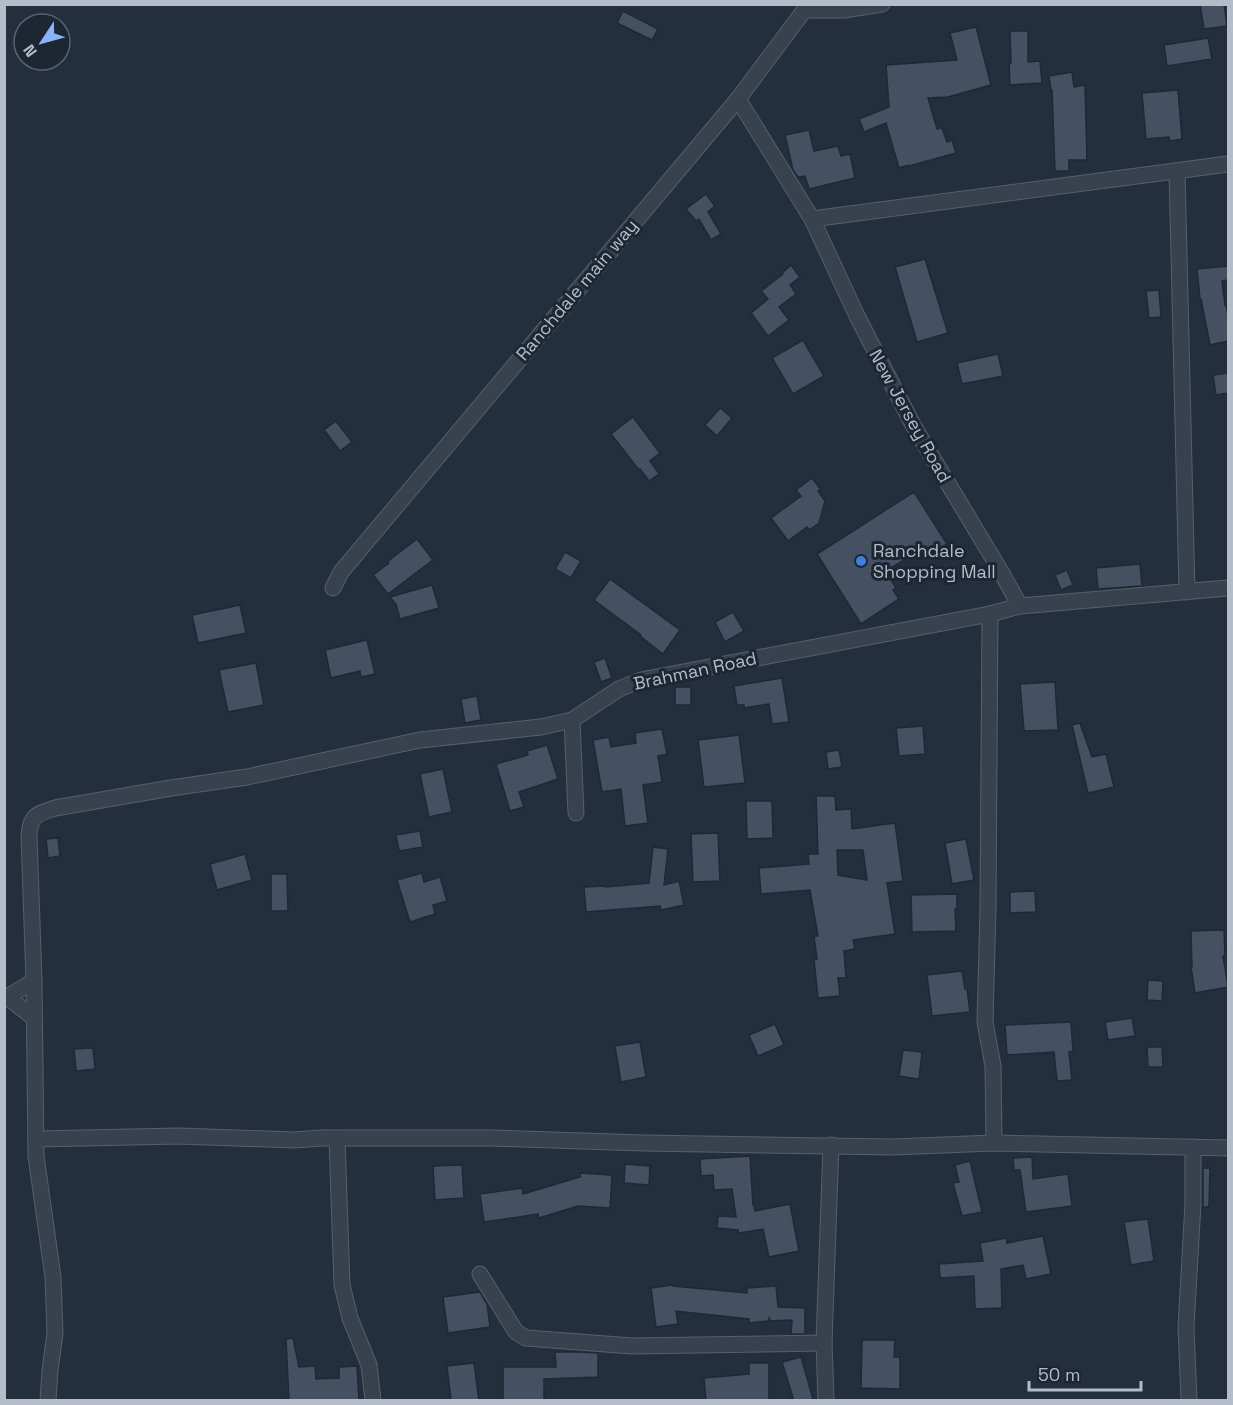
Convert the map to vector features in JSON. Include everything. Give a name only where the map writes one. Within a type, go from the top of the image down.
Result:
[{"type":"street","points":[[807,7],[844,10],[882,4]]},
{"type":"street","name":"Ranchdale main way","points":[[333,588],[340,572],[738,99],[807,7]]},
{"type":"street","name":"New Jersey Road","points":[[738,99],[812,219],[856,316],[913,425],[1020,606]]},
{"type":"street","points":[[812,219],[1228,164]]},
{"type":"street","points":[[1177,171],[1187,592]]},
{"type":"street","name":"Brahman Road","points":[[34,981],[28,836],[30,823],[37,814],[55,808],[247,777],[420,740],[541,727],[572,720],[619,689],[641,680],[990,614],[1020,606],[1228,588]]},
{"type":"street","points":[[990,614],[985,1022],[993,1066],[994,1143]]},
{"type":"street","points":[[572,720],[576,813]]},
{"type":"street","points":[[34,1018],[6,997],[34,981],[37,1167],[53,1277],[55,1333],[48,1401]]},
{"type":"street","points":[[36,1139],[179,1136],[294,1140],[491,1138],[893,1147],[994,1143],[1228,1148]]},
{"type":"street","points":[[337,1138],[342,1284],[350,1318],[369,1365],[373,1401]]},
{"type":"street","points":[[826,1401],[824,1343],[831,1145]]},
{"type":"street","points":[[1189,1401],[1186,1327],[1193,1203],[1193,1147]]},
{"type":"street","points":[[480,1274],[516,1332],[526,1338],[632,1346],[824,1343]]},
{"type":"building","points":[[1200,4],[1224,4],[1227,26],[1204,29]]},
{"type":"building","points":[[623,11],[658,29],[652,40],[617,23]]},
{"type":"building","points":[[976,27],[991,85],[948,97],[928,98],[937,129],[942,128],[947,142],[952,140],[956,153],[899,168],[886,123],[864,132],[859,119],[889,107],[886,65],[957,60],[950,33]]},
{"type":"building","points":[[1010,31],[1028,31],[1028,62],[1040,61],[1042,83],[1010,85]]},
{"type":"building","points":[[1208,38],[1212,59],[1167,66],[1164,45]]},
{"type":"building","points":[[1072,72],[1074,87],[1085,85],[1087,160],[1069,160],[1069,171],[1055,171],[1052,90],[1049,76]]},
{"type":"building","points":[[1178,90],[1182,139],[1170,141],[1169,137],[1146,139],[1142,93]]},
{"type":"building","points":[[809,130],[814,151],[838,146],[841,156],[850,154],[855,178],[809,189],[805,176],[798,177],[793,170],[785,135]]},
{"type":"building","points":[[706,194],[715,206],[708,212],[721,234],[711,240],[699,219],[696,221],[686,209]]},
{"type":"building","points":[[925,259],[948,333],[917,342],[895,267]]},
{"type":"building","points":[[791,265],[800,277],[790,285],[796,294],[779,307],[789,320],[768,336],[751,313],[768,299],[761,291]]},
{"type":"building","points":[[1228,266],[1228,280],[1222,281],[1228,316],[1228,341],[1210,345],[1200,299],[1197,269]]},
{"type":"building","points":[[1159,290],[1161,317],[1149,318],[1146,291]]},
{"type":"building","points":[[803,340],[824,376],[793,394],[772,358]]},
{"type":"building","points":[[998,354],[1003,376],[962,384],[957,363]]},
{"type":"building","points":[[1228,373],[1228,393],[1216,395],[1213,375]]},
{"type":"building","points":[[720,408],[732,418],[717,436],[705,425]]},
{"type":"building","points":[[633,417],[660,453],[650,461],[659,474],[649,481],[611,434]]},
{"type":"building","points":[[336,421],[352,442],[340,451],[324,430]]},
{"type":"building","points":[[812,478],[821,490],[818,491],[825,501],[819,523],[809,530],[807,527],[788,541],[771,518],[801,496],[796,490]]},
{"type":"building","name":"Ranchdale Shopping Mall","points":[[914,492],[947,544],[931,554],[926,546],[891,568],[893,571],[888,575],[896,588],[893,590],[899,599],[861,624],[817,554]]},
{"type":"building","points":[[417,539],[433,560],[388,594],[373,575]]},
{"type":"building","points":[[565,552],[581,561],[571,578],[555,569]]},
{"type":"building","points":[[1140,564],[1142,586],[1098,589],[1096,568]]},
{"type":"building","points":[[1067,570],[1073,585],[1061,590],[1055,575]]},
{"type":"building","points":[[610,579],[680,630],[663,654],[594,600]]},
{"type":"building","points":[[432,585],[439,608],[400,619],[396,604],[390,597]]},
{"type":"building","points":[[240,605],[246,633],[198,643],[192,615]]},
{"type":"building","points":[[733,612],[744,631],[725,642],[715,622]]},
{"type":"building","points":[[367,640],[375,674],[361,677],[360,671],[331,678],[325,650]]},
{"type":"building","points":[[605,658],[612,678],[601,682],[594,662]]},
{"type":"building","points":[[256,663],[264,705],[228,712],[219,670]]},
{"type":"building","points":[[782,678],[789,722],[772,724],[769,704],[744,708],[744,705],[737,705],[734,686]]},
{"type":"building","points":[[1055,682],[1058,730],[1024,731],[1020,684]]},
{"type":"building","points":[[675,687],[691,687],[691,705],[675,705]]},
{"type":"building","points":[[477,696],[481,720],[465,723],[461,699]]},
{"type":"building","points":[[1080,723],[1092,757],[1106,754],[1114,787],[1088,793],[1072,725]]},
{"type":"building","points":[[923,726],[925,754],[899,756],[896,728]]},
{"type":"building","points":[[662,729],[667,754],[658,756],[662,782],[643,785],[648,823],[625,826],[621,789],[602,792],[593,740],[609,737],[611,747],[636,743],[635,733]]},
{"type":"building","points":[[739,735],[745,783],[704,787],[698,740]]},
{"type":"building","points":[[547,745],[558,779],[519,792],[524,807],[510,811],[496,764],[528,755],[527,751]]},
{"type":"building","points":[[839,750],[842,767],[828,769],[826,752]]},
{"type":"building","points":[[443,769],[452,812],[429,817],[420,774]]},
{"type":"building","points":[[816,796],[835,796],[836,810],[851,809],[852,829],[895,823],[903,881],[887,883],[895,934],[853,940],[855,949],[844,951],[846,978],[838,978],[840,996],[818,998],[814,936],[818,936],[810,890],[761,894],[759,868],[809,864],[808,854],[818,854]],"holes":[[[837,850],[863,850],[867,880],[838,875]]]},
{"type":"building","points":[[746,801],[772,801],[773,838],[747,839]]},
{"type":"building","points":[[420,831],[423,847],[399,851],[396,835]]},
{"type":"building","points":[[718,833],[720,881],[693,882],[691,834]]},
{"type":"building","points":[[58,838],[60,856],[48,858],[46,839]]},
{"type":"building","points":[[966,839],[974,880],[952,884],[945,843]]},
{"type":"building","points":[[653,847],[668,849],[664,885],[679,881],[684,905],[661,910],[660,906],[586,912],[584,887],[649,883]]},
{"type":"building","points":[[245,854],[252,880],[217,890],[210,864]]},
{"type":"building","points":[[422,873],[424,882],[440,877],[447,901],[433,905],[435,914],[410,922],[397,880]]},
{"type":"building","points":[[271,874],[287,874],[288,911],[271,911]]},
{"type":"building","points":[[1035,891],[1036,912],[1010,913],[1010,892]]},
{"type":"building","points":[[957,894],[956,931],[912,932],[911,895]]},
{"type":"building","points":[[1224,930],[1225,956],[1223,956],[1228,987],[1195,993],[1191,967],[1191,931]]},
{"type":"building","points":[[962,971],[970,1012],[932,1016],[927,975]]},
{"type":"building","points":[[1148,980],[1163,981],[1162,1001],[1147,1000]]},
{"type":"building","points":[[1132,1018],[1135,1036],[1108,1040],[1105,1022]]},
{"type":"building","points":[[1071,1022],[1073,1051],[1069,1052],[1072,1080],[1057,1081],[1054,1052],[1007,1055],[1005,1025]]},
{"type":"building","points":[[775,1024],[784,1045],[758,1056],[749,1035]]},
{"type":"building","points":[[640,1042],[646,1077],[621,1082],[615,1046]]},
{"type":"building","points":[[1147,1047],[1162,1047],[1163,1067],[1148,1067]]},
{"type":"building","points":[[93,1048],[95,1069],[76,1071],[74,1049]]},
{"type":"building","points":[[903,1050],[922,1052],[919,1079],[899,1076]]},
{"type":"building","points":[[750,1156],[755,1211],[790,1204],[799,1251],[769,1257],[763,1229],[739,1233],[738,1230],[717,1228],[718,1216],[736,1217],[732,1189],[714,1190],[713,1175],[701,1176],[700,1159]]},
{"type":"building","points":[[1032,1157],[1033,1179],[1068,1174],[1072,1206],[1026,1212],[1020,1170],[1014,1170],[1013,1158]]},
{"type":"building","points":[[970,1161],[982,1212],[962,1216],[953,1183],[959,1182],[955,1165]]},
{"type":"building","points":[[625,1164],[650,1166],[649,1185],[624,1183]]},
{"type":"building","points":[[462,1165],[464,1198],[435,1200],[433,1166]]},
{"type":"building","points":[[1203,1168],[1210,1168],[1209,1207],[1203,1207]]},
{"type":"building","points":[[580,1173],[612,1175],[610,1208],[578,1206],[539,1218],[538,1214],[484,1222],[480,1194],[522,1188],[523,1194],[580,1177]]},
{"type":"building","points":[[1148,1219],[1154,1261],[1131,1265],[1124,1222]]},
{"type":"building","points":[[1043,1236],[1051,1274],[1026,1279],[1023,1265],[1001,1269],[1002,1308],[975,1309],[974,1276],[940,1278],[939,1264],[983,1261],[980,1243],[1006,1238],[1007,1243]]},
{"type":"building","points":[[672,1285],[747,1293],[747,1288],[776,1286],[778,1307],[805,1308],[805,1334],[791,1334],[792,1320],[770,1321],[769,1317],[769,1321],[749,1323],[749,1319],[676,1311],[678,1324],[656,1327],[651,1288]]},
{"type":"building","points":[[480,1292],[487,1304],[490,1327],[448,1333],[443,1297]]},
{"type":"building","points":[[293,1338],[299,1367],[315,1366],[316,1379],[339,1378],[339,1367],[357,1366],[359,1401],[289,1401],[286,1339]]},
{"type":"building","points":[[862,1340],[895,1340],[894,1357],[900,1357],[900,1389],[861,1388]]},
{"type":"building","points":[[555,1352],[598,1353],[598,1377],[544,1379],[544,1401],[503,1401],[503,1367],[556,1367]]},
{"type":"building","points":[[801,1357],[813,1399],[794,1401],[782,1362]]},
{"type":"building","points":[[474,1363],[479,1401],[451,1401],[447,1366]]},
{"type":"building","points":[[749,1363],[769,1363],[769,1401],[706,1401],[704,1378],[749,1374]]},
{"type":"place","name":"Ranchdale Shopping Mall","points":[[861,561]]}]
